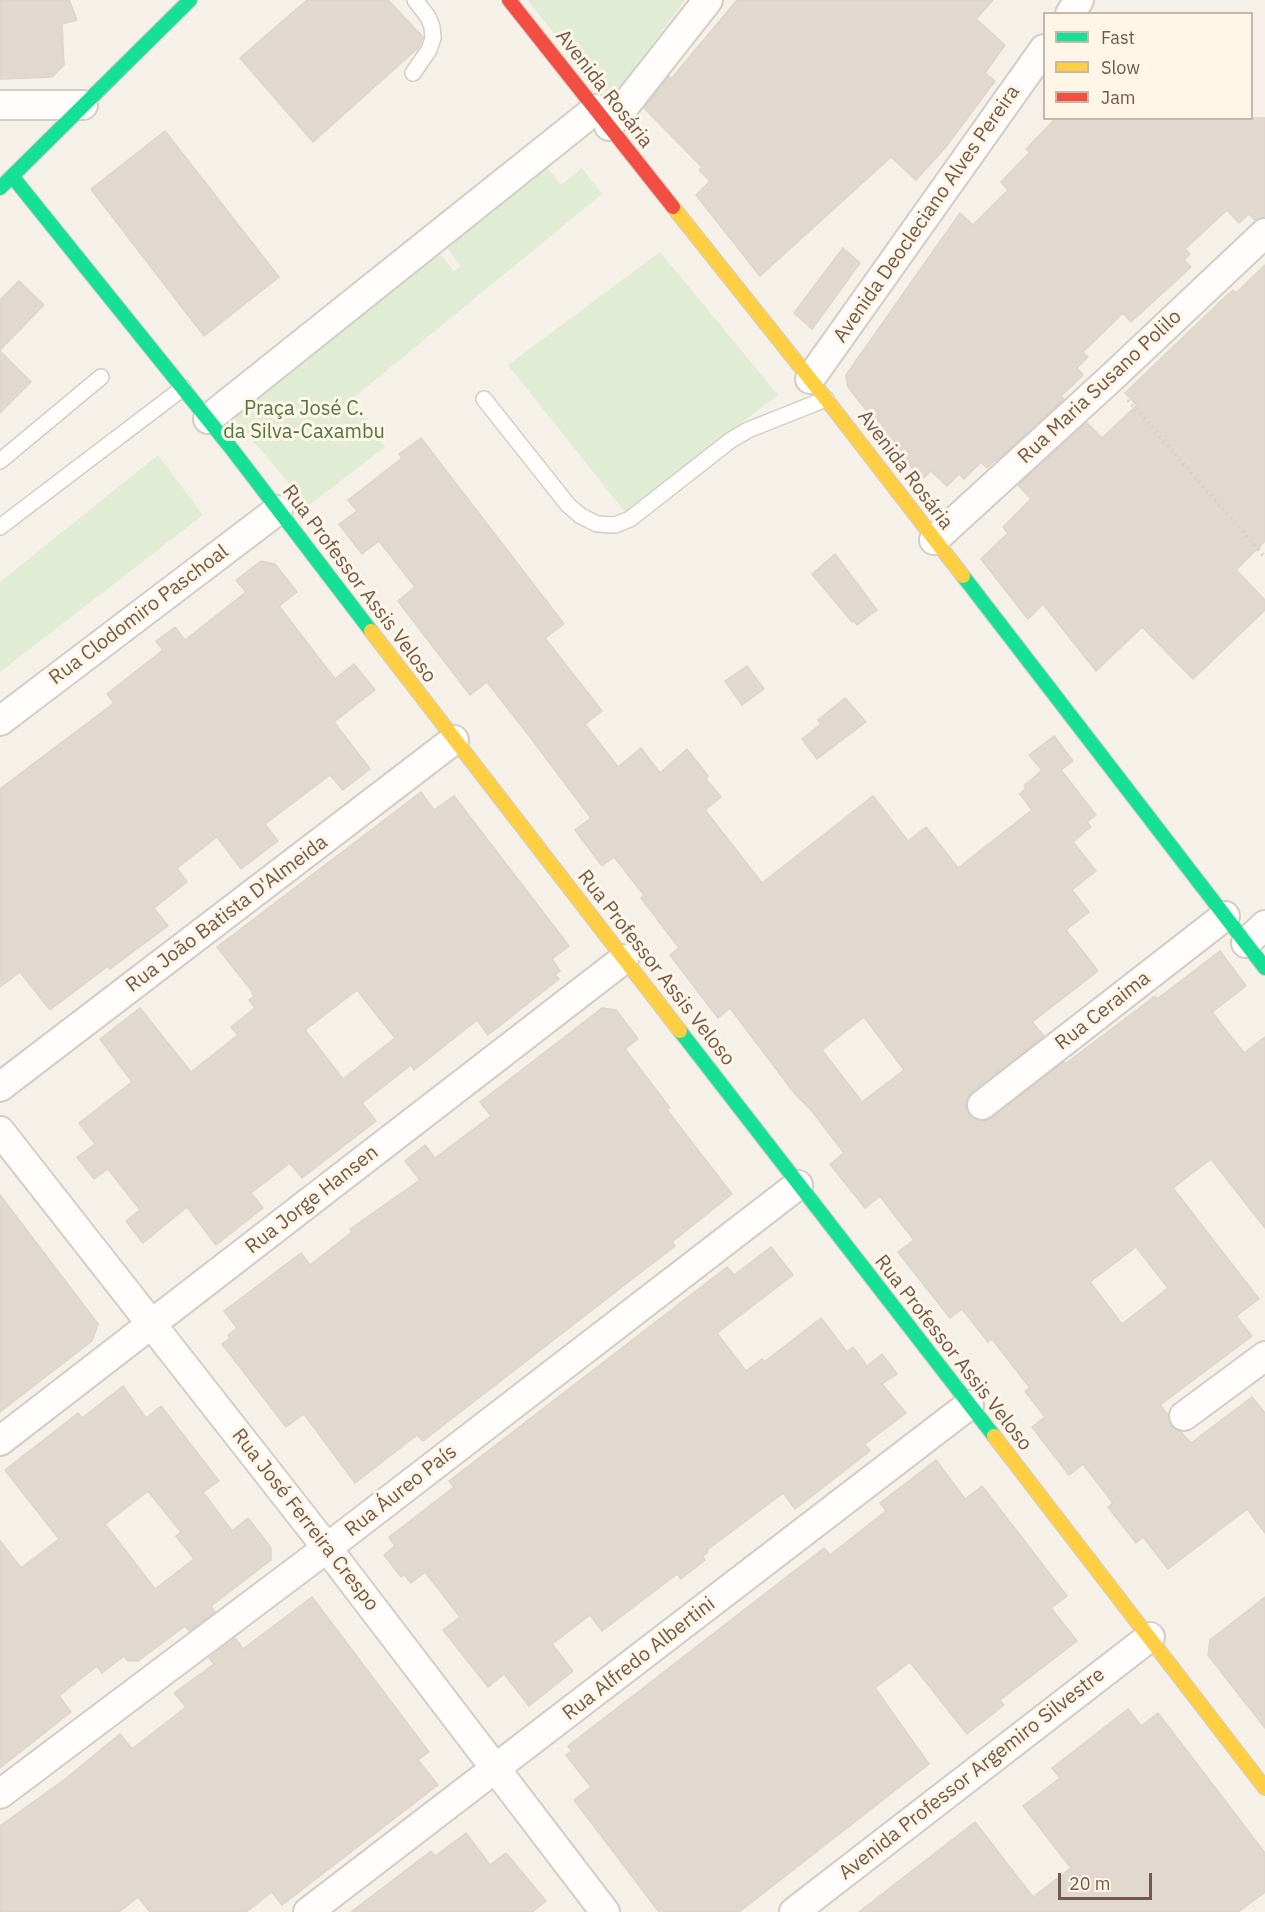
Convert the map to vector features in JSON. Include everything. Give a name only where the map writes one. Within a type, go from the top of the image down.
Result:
[{"type":"street","points":[[0,188],[190,0]]},
{"type":"street","name":"Avenida Rosária","points":[[509,0],[818,389],[1225,916],[1255,934],[1265,968]]},
{"type":"street","points":[[208,419],[602,118],[708,0]]},
{"type":"street","name":"Avenida Deocleciano Alves Pereira","points":[[818,389],[1043,51]]},
{"type":"street","points":[[0,105],[83,105]]},
{"type":"street","name":"Rua Professor Assis Veloso","points":[[12,176],[208,419],[1265,1788]]},
{"type":"street","name":"Rua Maria Susano Polilo","points":[[934,540],[1110,380],[1265,233]]},
{"type":"street","name":"Rua Clodomiro Paschoal","points":[[0,721],[278,510]]},
{"type":"street","name":"Rua João Batista D'Almeida","points":[[0,1087],[454,740]]},
{"type":"street","name":"Rua Ceraima","points":[[982,1105],[1225,916]]},
{"type":"street","name":"Rua Jorge Hansen","points":[[0,1441],[624,959]]},
{"type":"street","name":"Rua José Ferreira Crespo","points":[[0,1131],[327,1548],[605,1912]]},
{"type":"street","name":"Rua Áureo País","points":[[0,1794],[327,1548],[798,1185]]},
{"type":"street","points":[[1184,1416],[1265,1356]]},
{"type":"street","name":"Rua Alfredo Albertini","points":[[308,1912],[969,1405]]},
{"type":"street","name":"Avenida Professor Argemiro Silvestre","points":[[794,1912],[1150,1637]]},
{"type":"lane","points":[[413,73],[429,50],[433,38],[428,17],[415,0]]},
{"type":"lane","points":[[0,461],[101,377]]},
{"type":"lane","points":[[0,527],[183,388]]},
{"type":"lane","points":[[484,399],[568,505],[581,516],[597,524],[615,525],[630,519],[731,440],[818,389]]},
{"type":"path","points":[[1110,380],[1265,557]]},
{"type":"green space","points":[[527,0],[685,0],[610,101]]},
{"type":"green space","name":"Praça José C. da Silva-Caxambu","points":[[528,144],[561,185],[582,168],[602,194],[352,399],[385,447],[308,506],[229,412],[432,244],[454,271],[461,266],[427,223]]},
{"type":"green space","points":[[660,252],[778,395],[625,512],[508,365]]},
{"type":"green space","points":[[158,455],[203,515],[0,672],[0,582]]},
{"type":"building","points":[[0,0],[69,0],[77,20],[62,24],[64,65],[52,77],[0,79]]},
{"type":"building","points":[[307,0],[388,0],[423,37],[419,47],[313,142],[240,58]]},
{"type":"building","points":[[737,0],[993,0],[976,19],[1005,45],[985,73],[995,81],[945,148],[916,180],[891,157],[760,276],[696,195],[710,181],[699,170],[702,167],[644,108],[669,76],[671,79]]},
{"type":"building","points":[[1253,118],[1265,118],[1265,217],[1255,220],[1249,214],[1239,223],[1227,210],[1185,249],[1190,254],[1184,260],[1191,267],[1131,322],[1123,313],[1083,352],[1088,357],[1077,368],[1083,375],[1061,396],[1064,399],[987,468],[981,462],[964,479],[959,474],[947,486],[931,471],[921,480],[848,387],[846,375],[960,213],[973,225],[1008,190],[1001,182],[1030,152],[1026,149],[1054,120],[1253,120]]},
{"type":"building","points":[[165,131],[279,277],[204,336],[91,189]]},
{"type":"building","points":[[843,248],[860,263],[812,329],[794,313]]},
{"type":"building","points":[[1265,265],[1265,541],[1236,570],[1265,600],[1265,610],[1193,679],[1142,627],[1096,671],[1043,604],[1028,619],[981,559],[1008,533],[1003,527],[1031,499],[1018,485],[1087,423],[1102,438],[1137,405],[1125,393],[1222,300],[1233,290],[1236,293]]},
{"type":"building","points":[[19,281],[44,305],[0,350],[0,300]]},
{"type":"building","points":[[0,351],[31,382],[0,413]]},
{"type":"building","points":[[421,438],[564,624],[545,638],[602,711],[585,724],[618,767],[641,748],[660,773],[687,749],[708,776],[706,779],[721,797],[705,810],[762,883],[873,796],[908,841],[926,827],[958,868],[1032,810],[1020,794],[1026,788],[1024,786],[1042,770],[1029,755],[1054,736],[1073,761],[1061,770],[1096,815],[1087,822],[1091,827],[1073,842],[1096,871],[1072,890],[1089,912],[1066,930],[1098,971],[1032,1022],[1044,1036],[971,1092],[966,1108],[969,1116],[975,1120],[984,1121],[992,1118],[1064,1062],[1065,1064],[1155,996],[1157,999],[1220,951],[1246,986],[1212,1012],[1244,1053],[1265,1037],[1265,1228],[1211,1159],[1173,1188],[1259,1299],[1236,1316],[1252,1336],[1160,1405],[1168,1415],[1171,1426],[1181,1432],[1191,1443],[1252,1397],[1265,1413],[1265,1533],[1247,1509],[1168,1569],[1143,1537],[1136,1543],[1108,1507],[1113,1503],[1083,1464],[1069,1475],[1032,1427],[1045,1417],[1025,1391],[1030,1388],[992,1339],[988,1342],[962,1309],[950,1318],[898,1252],[914,1240],[880,1196],[865,1208],[830,1164],[844,1153],[811,1110],[795,1094],[730,1008],[718,1018],[670,955],[679,948],[641,898],[644,895],[614,857],[602,866],[575,830],[591,818],[530,737],[487,682],[470,695],[398,601],[415,587],[379,541],[362,554],[339,524],[357,511],[348,500],[402,458],[399,454]],"holes":[[[864,1017],[904,1070],[862,1102],[822,1050]],[[1136,1247],[1168,1288],[1122,1324],[1090,1282]]]},
{"type":"building","points":[[835,554],[877,610],[857,625],[812,574]]},
{"type":"building","points":[[261,561],[275,564],[297,592],[279,606],[335,679],[354,664],[375,690],[334,722],[370,769],[343,790],[330,775],[265,824],[278,841],[241,869],[217,837],[177,868],[187,882],[154,908],[168,926],[110,969],[108,966],[50,1010],[20,972],[0,987],[0,789],[114,703],[107,694],[163,650],[156,641],[175,627],[185,640],[246,592],[236,580]]},
{"type":"building","points":[[747,666],[764,689],[742,705],[725,681]]},
{"type":"building","points":[[845,698],[866,722],[817,759],[802,739],[821,724],[818,720]]},
{"type":"building","points":[[421,792],[434,810],[454,796],[569,946],[552,959],[560,971],[555,975],[559,979],[488,1035],[477,1020],[414,1070],[411,1065],[362,1103],[376,1121],[302,1178],[290,1163],[251,1193],[263,1208],[216,1245],[187,1207],[143,1243],[126,1221],[140,1210],[108,1169],[94,1179],[77,1157],[95,1144],[79,1123],[132,1082],[100,1039],[140,1008],[191,1072],[238,1035],[231,1027],[255,1008],[249,1000],[254,997],[251,990],[217,947]],"holes":[[[357,990],[395,1038],[343,1079],[305,1030]]]},
{"type":"building","points":[[602,1008],[616,1010],[638,1039],[625,1049],[670,1108],[667,1110],[732,1194],[672,1242],[675,1246],[423,1441],[417,1435],[355,1483],[304,1414],[286,1427],[222,1344],[237,1328],[224,1311],[301,1253],[310,1265],[352,1232],[350,1229],[420,1180],[405,1161],[425,1145],[435,1158],[491,1116],[480,1102]]},
{"type":"building","points":[[0,1195],[98,1324],[92,1341],[0,1412]]},
{"type":"building","points":[[771,1247],[793,1275],[717,1333],[746,1371],[762,1359],[764,1362],[821,1318],[847,1352],[853,1347],[867,1366],[882,1354],[897,1374],[882,1384],[906,1413],[865,1444],[870,1451],[795,1509],[783,1493],[707,1550],[708,1552],[703,1556],[705,1560],[681,1579],[677,1574],[602,1631],[590,1615],[552,1644],[573,1671],[529,1706],[504,1674],[488,1687],[443,1630],[460,1617],[425,1572],[411,1583],[404,1574],[401,1577],[384,1555],[395,1546],[389,1537],[454,1487],[449,1481],[727,1267],[734,1275]]},
{"type":"building","points":[[123,1386],[146,1418],[161,1406],[219,1481],[203,1492],[232,1531],[248,1518],[271,1548],[271,1560],[211,1606],[215,1612],[189,1631],[185,1626],[138,1661],[128,1661],[124,1656],[102,1673],[97,1666],[59,1696],[71,1712],[0,1768],[0,1541],[21,1568],[59,1539],[5,1470],[78,1413],[82,1418]],"holes":[[[148,1491],[181,1532],[176,1536],[194,1559],[155,1589],[105,1524]]]},
{"type":"building","points":[[936,1460],[965,1499],[982,1486],[1067,1596],[1051,1608],[1077,1641],[1000,1700],[1004,1705],[967,1734],[910,1662],[875,1688],[929,1764],[739,1912],[659,1912],[574,1800],[591,1787],[566,1755],[572,1751],[568,1746],[824,1548],[830,1555],[886,1511],[880,1503]]},
{"type":"building","points":[[312,1597],[429,1752],[418,1760],[438,1785],[282,1905],[272,1892],[246,1912],[150,1912],[138,1897],[119,1912],[0,1912],[0,1826],[64,1780],[120,1734],[132,1749],[186,1707],[174,1693],[214,1664],[209,1658],[235,1638],[243,1649]]},
{"type":"building","points":[[1265,1597],[1265,1728],[1208,1655],[1210,1640]]},
{"type":"building","points":[[1128,1709],[1141,1726],[1158,1713],[1265,1853],[1265,1892],[1238,1912],[859,1912],[975,1822],[1033,1897],[1071,1868],[1023,1806],[1060,1778],[1052,1768]]},
{"type":"building","points":[[466,1833],[490,1865],[506,1853],[546,1901],[532,1912],[351,1912],[431,1851],[435,1856]]},
{"type":"traffic: fast","points":[[0,188],[190,0]]},
{"type":"traffic: fast","points":[[12,176],[231,448],[371,631]]},
{"type":"traffic: fast","points":[[963,576],[1265,968]]},
{"type":"traffic: fast","points":[[680,1031],[994,1436]]},
{"type":"traffic: slow","points":[[673,207],[963,576]]},
{"type":"traffic: slow","points":[[371,631],[680,1031]]},
{"type":"traffic: slow","points":[[994,1436],[1265,1788]]},
{"type":"traffic: jam","points":[[509,0],[673,207]]}]
